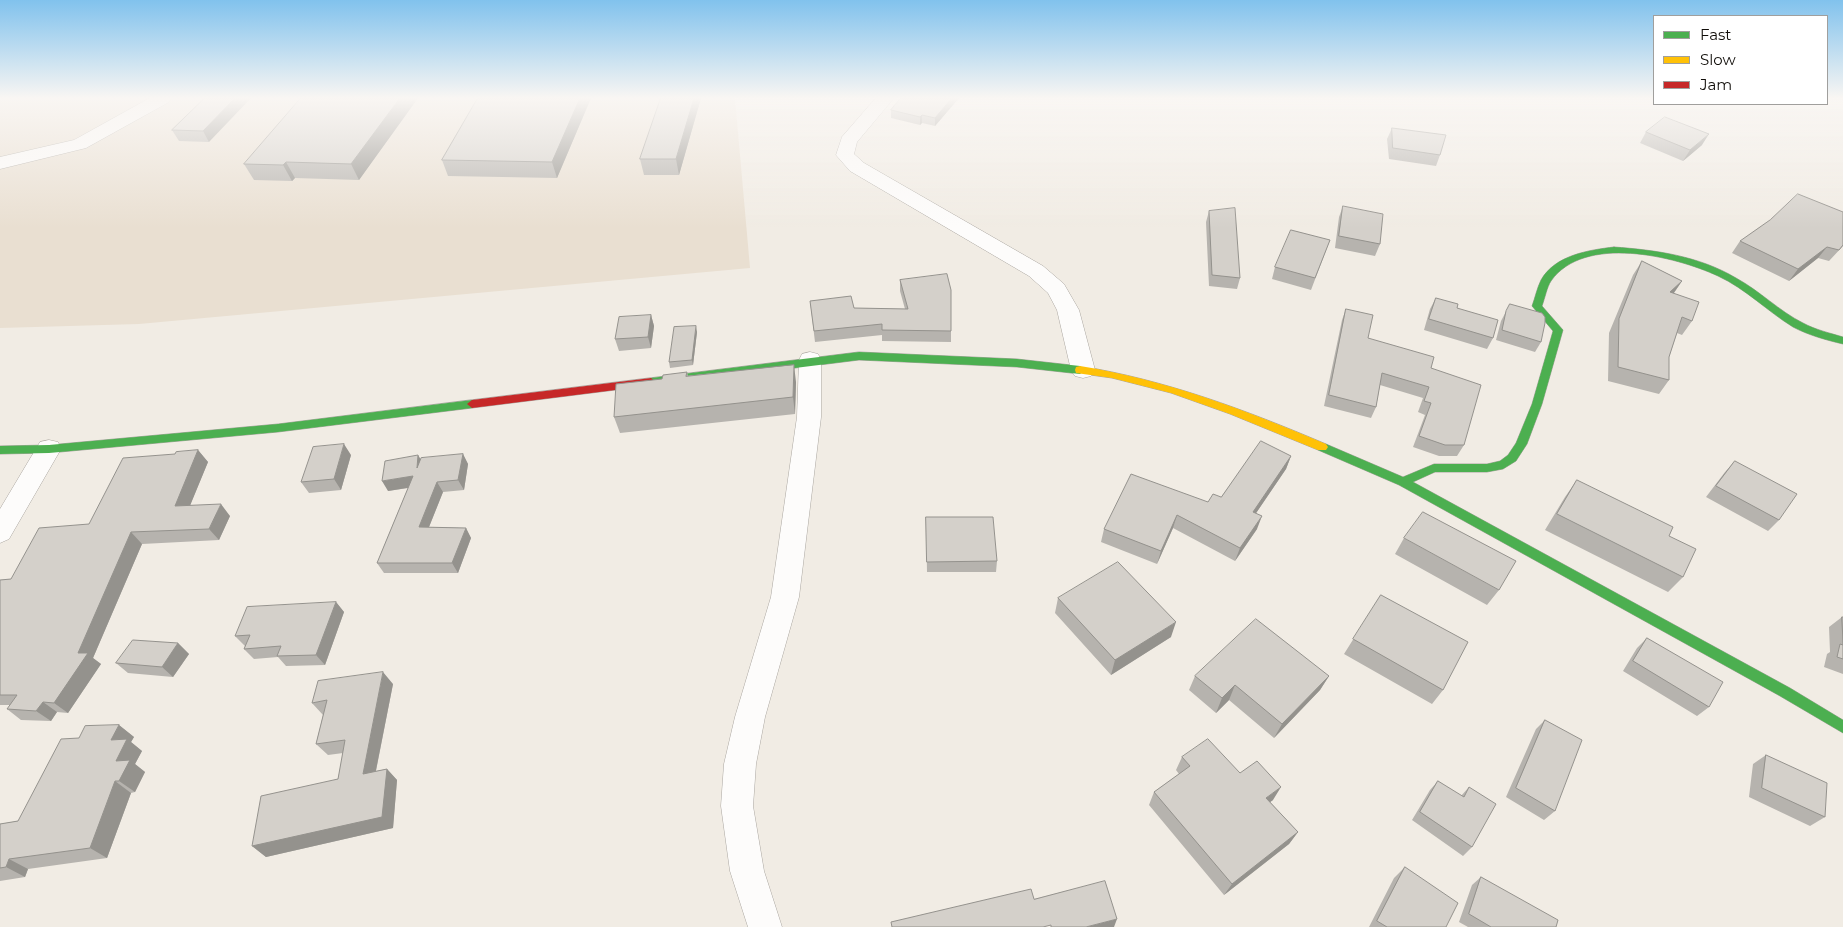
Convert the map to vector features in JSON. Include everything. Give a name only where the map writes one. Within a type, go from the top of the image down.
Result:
[{"type":"street","points":[[0,163],[85,141]]},
{"type":"street","points":[[848,141],[845,155],[857,167],[1036,270],[1056,289],[1068,310],[1083,370]]},
{"type":"street","points":[[1403,482],[1437,468],[1461,470],[1505,464],[1517,452],[1547,377],[1558,330],[1537,306],[1538,289],[1554,271],[1574,256],[1593,251],[1620,251],[1690,260],[1751,290],[1799,326],[1843,341]]},
{"type":"street","points":[[0,450],[49,449],[278,428],[810,360],[860,356],[1017,363],[1083,370],[1135,379],[1194,396],[1264,423],[1403,482],[1587,585],[1785,692],[1843,727]]},
{"type":"street","points":[[765,927],[747,871],[737,806],[740,764],[750,717],[785,597],[808,416],[810,360]]},
{"type":"street","points":[[0,532],[49,449]]},
{"type":"shaded area","points":[[0,141],[739,141],[750,268],[139,324],[0,328]]},
{"type":"building","points":[[264,141],[368,141],[351,164],[286,162],[283,165],[244,164]]},
{"type":"building","points":[[453,141],[561,141],[552,162],[442,160]]},
{"type":"building","points":[[646,141],[681,141],[676,159],[640,159]]},
{"type":"building","points":[[1393,141],[1444,141],[1440,155],[1393,148]]},
{"type":"building","points":[[1669,141],[1700,141],[1690,150]]},
{"type":"building","points":[[1798,194],[1843,212],[1843,245],[1839,250],[1827,247],[1798,269],[1740,241],[1770,220]]},
{"type":"building","points":[[1343,206],[1383,214],[1380,244],[1339,236]]},
{"type":"building","points":[[1235,208],[1240,278],[1212,275],[1209,211]]},
{"type":"building","points":[[1291,230],[1330,240],[1315,278],[1275,267]]},
{"type":"building","points":[[1642,261],[1682,281],[1670,292],[1699,302],[1692,321],[1682,317],[1669,357],[1669,380],[1618,367],[1619,319]]},
{"type":"building","points":[[947,274],[951,290],[951,331],[882,330],[882,324],[814,331],[810,301],[851,296],[854,308],[908,309],[900,280]]},
{"type":"building","points":[[1436,298],[1458,304],[1457,308],[1498,320],[1493,338],[1429,319]]},
{"type":"building","points":[[1510,304],[1542,313],[1545,317],[1545,323],[1541,342],[1502,330],[1506,311]]},
{"type":"building","points":[[1346,309],[1373,315],[1368,338],[1434,357],[1431,368],[1481,385],[1464,445],[1445,445],[1419,436],[1431,403],[1424,401],[1429,387],[1382,373],[1376,407],[1329,395]]},
{"type":"building","points":[[651,315],[648,337],[615,339],[619,317]]},
{"type":"building","points":[[696,326],[692,360],[669,362],[674,327]]},
{"type":"building","points":[[794,365],[793,397],[614,417],[616,384],[662,379],[663,375],[687,372],[686,376]]},
{"type":"building","points":[[1261,441],[1291,456],[1253,512],[1262,516],[1240,548],[1177,515],[1161,551],[1104,529],[1131,474],[1208,502],[1213,494],[1221,497]]},
{"type":"building","points":[[344,444],[334,479],[301,482],[313,447]]},
{"type":"building","points":[[198,450],[175,506],[221,504],[209,529],[131,532],[78,653],[88,653],[54,703],[43,702],[36,711],[7,709],[17,695],[0,695],[0,580],[11,579],[39,528],[89,524],[123,458],[175,454],[176,452]]},
{"type":"building","points":[[463,454],[458,480],[437,482],[419,527],[466,528],[452,563],[377,563],[413,476],[382,481],[385,461],[418,455],[417,468],[421,458]]},
{"type":"building","points":[[1735,461],[1797,494],[1779,520],[1716,486]]},
{"type":"building","points":[[1577,480],[1673,527],[1669,536],[1696,549],[1683,577],[1557,514]]},
{"type":"building","points":[[1423,512],[1516,561],[1499,590],[1404,538]]},
{"type":"building","points":[[926,517],[993,517],[997,561],[927,562]]},
{"type":"building","points":[[1118,562],[1176,622],[1115,660],[1058,598]]},
{"type":"building","points":[[1381,595],[1468,642],[1443,690],[1353,639]]},
{"type":"building","points":[[336,602],[316,655],[277,656],[281,646],[244,649],[250,635],[235,636],[247,607]]},
{"type":"building","points":[[1256,619],[1329,676],[1282,724],[1235,685],[1222,698],[1195,676]]},
{"type":"building","points":[[1647,638],[1723,682],[1709,707],[1633,661]]},
{"type":"building","points":[[133,640],[178,643],[162,667],[116,663]]},
{"type":"building","points":[[1840,644],[1843,645],[1843,659],[1837,657]]},
{"type":"building","points":[[383,672],[363,774],[387,769],[382,817],[252,846],[261,796],[338,779],[345,740],[316,744],[327,700],[312,703],[318,681]]},
{"type":"building","points":[[1545,720],[1582,740],[1555,811],[1516,788]]},
{"type":"building","points":[[119,725],[111,740],[127,739],[116,761],[130,760],[119,781],[115,781],[90,848],[9,859],[6,867],[0,868],[0,824],[18,821],[61,739],[79,738],[85,726]]},
{"type":"building","points":[[1208,739],[1240,773],[1257,761],[1281,787],[1266,798],[1298,832],[1232,884],[1154,792],[1190,766],[1182,757]]},
{"type":"building","points":[[1766,755],[1827,783],[1825,817],[1762,788]]},
{"type":"building","points":[[1438,781],[1464,797],[1469,787],[1496,804],[1472,847],[1420,812]]},
{"type":"building","points":[[1405,867],[1458,903],[1446,927],[1387,927],[1377,921]]},
{"type":"building","points":[[1481,877],[1558,920],[1556,927],[1491,927],[1469,914]]},
{"type":"building","points":[[1105,881],[1117,919],[1086,927],[1051,927],[1051,925],[1043,927],[892,927],[891,922],[1031,889],[1034,899]]},
{"type":"traffic: fast","points":[[1403,482],[1434,468],[1487,468],[1503,465],[1512,458],[1521,444],[1537,404],[1558,330],[1537,306],[1546,280],[1563,263],[1587,253],[1614,250],[1643,252],[1698,264],[1741,284],[1783,316],[1799,325],[1811,331],[1843,341]]},
{"type":"traffic: fast","points":[[651,382],[859,356],[1017,363],[1080,370]]},
{"type":"traffic: fast","points":[[0,450],[49,449],[278,428],[472,404]]},
{"type":"traffic: fast","points":[[1322,447],[1403,482],[1785,692],[1843,727]]},
{"type":"traffic: slow","points":[[1080,370],[1112,375],[1173,390],[1263,422],[1322,447]]},
{"type":"traffic: jam","points":[[472,404],[651,382]]}]
